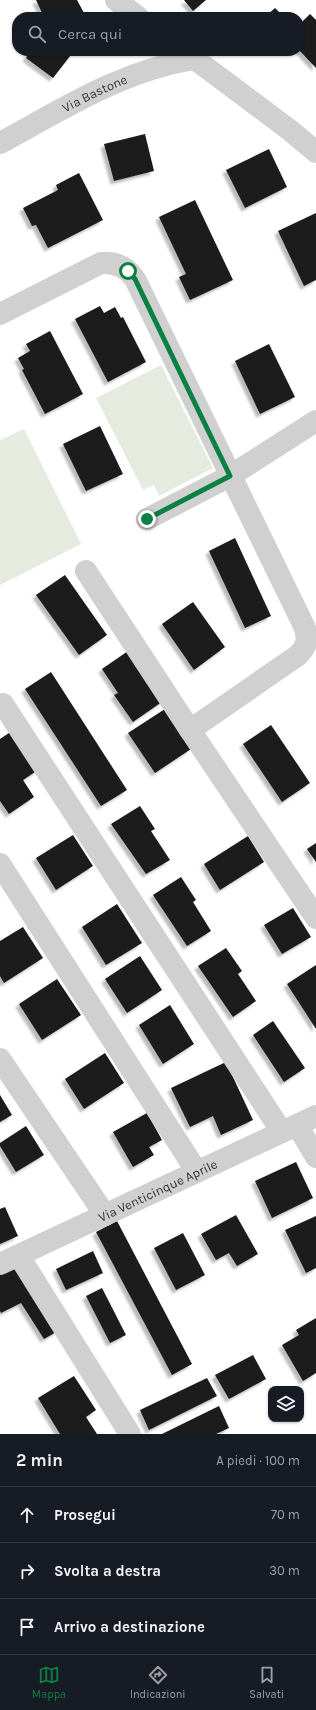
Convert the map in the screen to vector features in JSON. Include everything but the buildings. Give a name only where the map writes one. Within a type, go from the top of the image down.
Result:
[{"type":"street","points":[[116,0],[132,12]]},
{"type":"street","name":"Via Bastone","points":[[0,143],[119,80],[186,56]]},
{"type":"street","points":[[190,56],[291,131],[316,152]]},
{"type":"street","points":[[0,314],[96,264],[109,263],[122,267],[135,279],[304,626],[307,643],[297,656],[190,730]]},
{"type":"street","points":[[147,519],[230,476],[316,421]]},
{"type":"street","points":[[86,571],[316,918]]},
{"type":"street","points":[[3,704],[298,1124],[316,1157]]},
{"type":"street","points":[[0,864],[197,1172]]},
{"type":"street","points":[[0,1060],[105,1215]]},
{"type":"street","name":"Via Venticinque Aprile","points":[[9,1260],[298,1124]]},
{"type":"street","points":[[9,1260],[130,1434]]},
{"type":"shaded area","points":[[161,365],[213,468],[159,496],[154,485],[143,490],[96,398]]},
{"type":"shaded area","points":[[24,429],[81,544],[0,585],[0,440]]},
{"type":"route","points":[[128,271],[135,279],[230,476],[147,519]]}]
